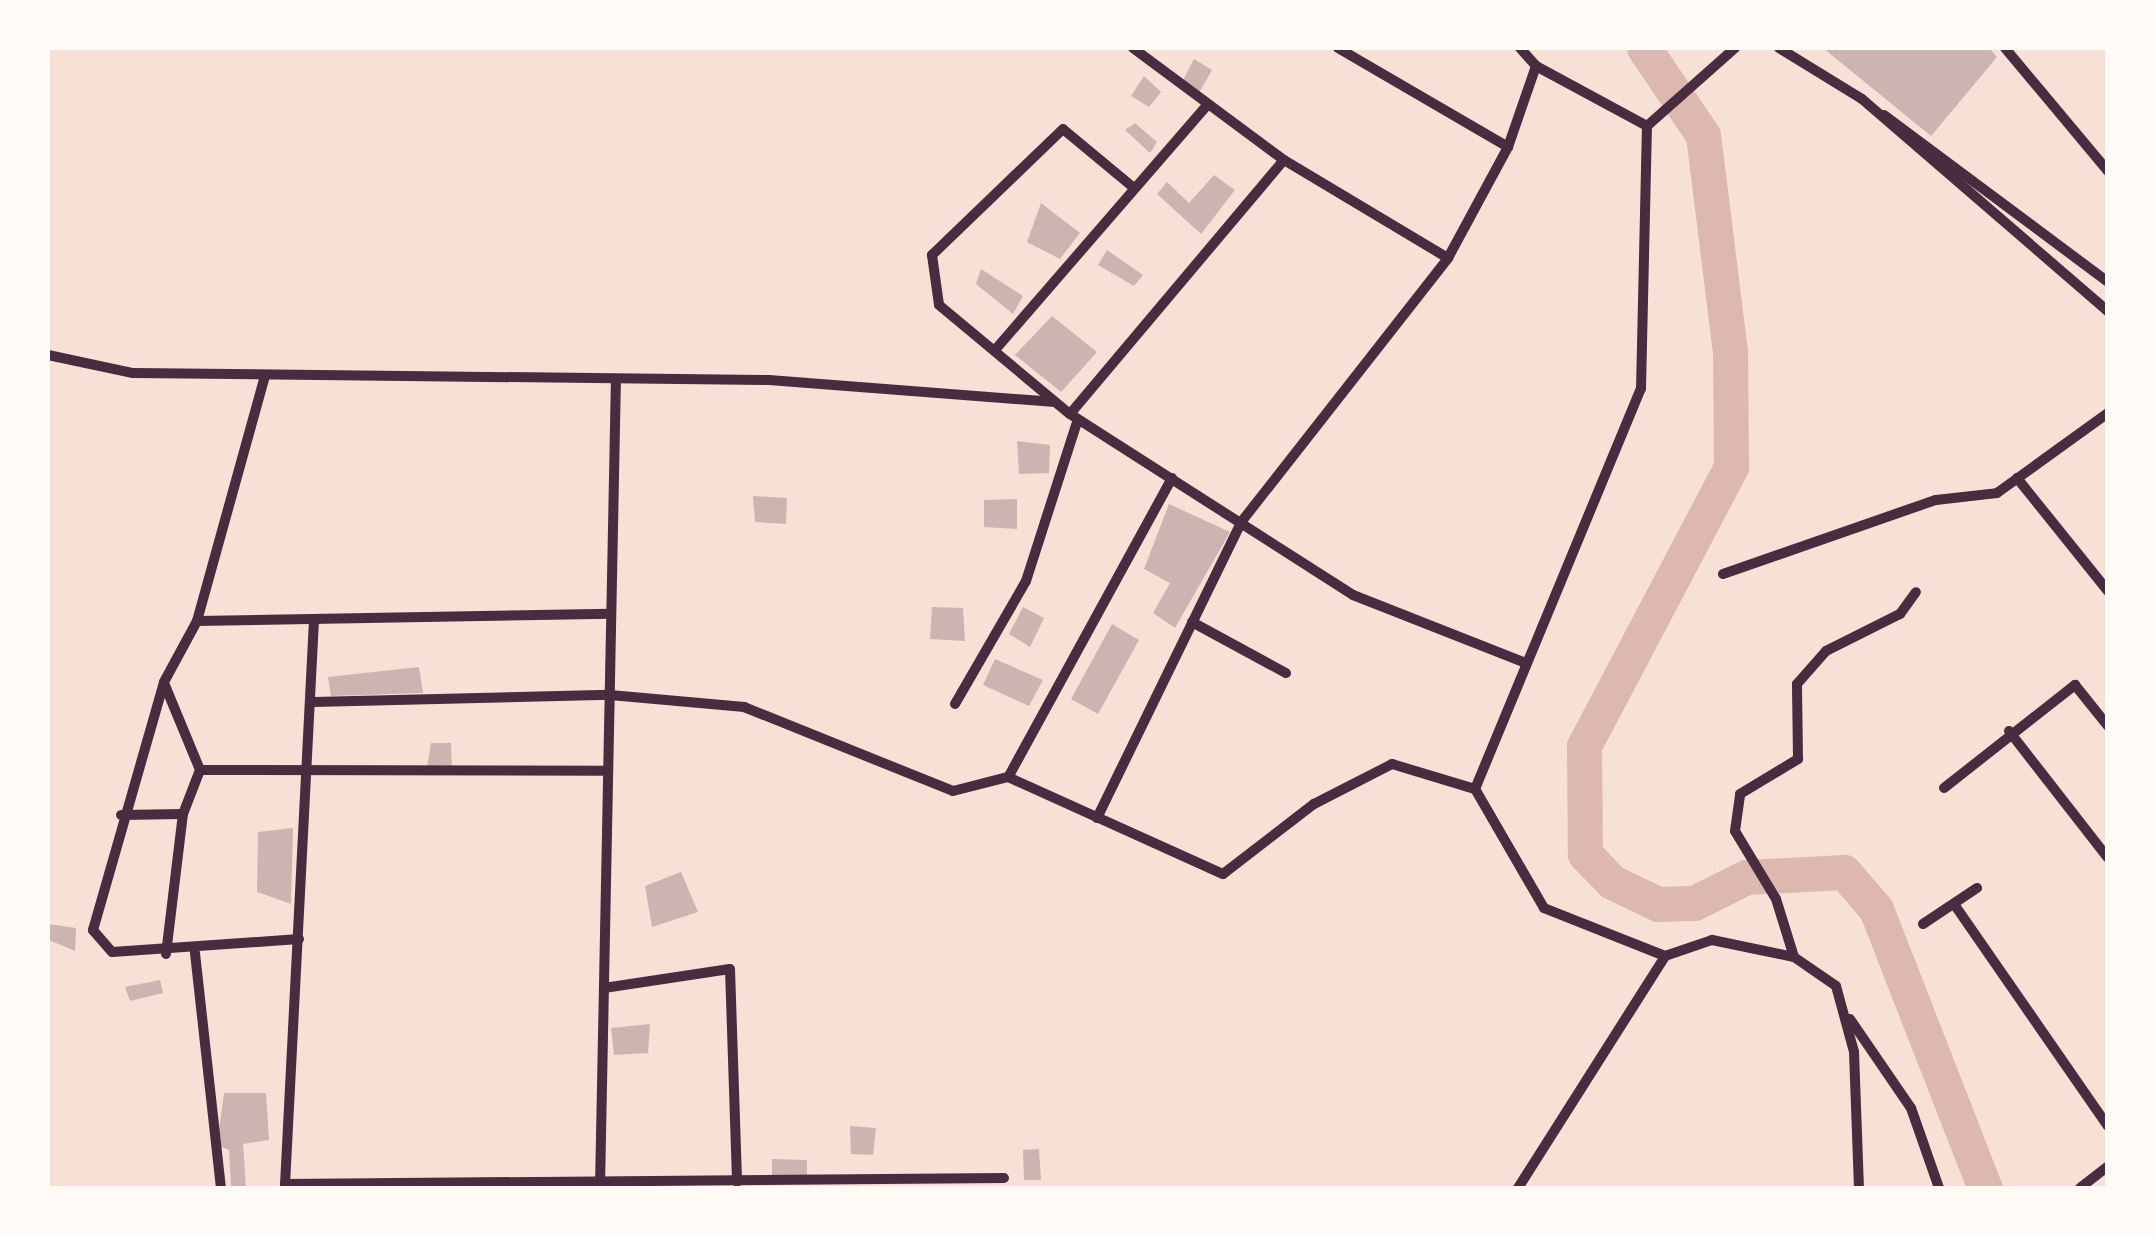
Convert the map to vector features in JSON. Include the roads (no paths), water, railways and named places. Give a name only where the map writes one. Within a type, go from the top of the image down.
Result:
[{"type":"street","points":[[1133,48],[1206,106],[1284,160],[1448,258]]},
{"type":"street","points":[[1338,48],[1508,147]]},
{"type":"street","points":[[1520,48],[1536,66],[1647,126]]},
{"type":"street","points":[[1475,789],[1642,390],[1647,126],[1735,48]]},
{"type":"street","points":[[1779,48],[1928,145],[2108,282]]},
{"type":"street","points":[[2005,48],[2108,171]]},
{"type":"street","points":[[1097,818],[1242,521],[1448,258],[1508,147],[1536,66]]},
{"type":"street","points":[[1862,100],[1918,156],[2108,311]]},
{"type":"street","points":[[995,350],[1206,106]]},
{"type":"street","points":[[1134,188],[1063,130],[932,255],[939,305],[1074,417],[1353,594],[1526,663]]},
{"type":"street","points":[[1918,156],[1928,145]]},
{"type":"street","points":[[955,704],[1026,581],[1074,417],[1284,160]]},
{"type":"street","points":[[1990,215],[2002,201]]},
{"type":"street","points":[[48,355],[133,373],[616,379],[1056,402]]},
{"type":"street","points":[[265,375],[197,621],[164,682],[120,815],[93,930],[112,952],[195,953],[299,939]]},
{"type":"street","points":[[600,1186],[616,379]]},
{"type":"street","points":[[1723,574],[1936,500],[1997,492],[2108,412]]},
{"type":"street","points":[[1008,777],[1172,478]]},
{"type":"street","points":[[2017,478],[2108,591]]},
{"type":"street","points":[[1794,958],[1776,899],[1736,831],[1750,783],[1798,759],[1797,684],[1826,651],[1900,614],[1916,592]]},
{"type":"street","points":[[197,621],[611,614]]},
{"type":"street","points":[[314,620],[312,776],[285,1184],[600,1186],[1004,1178]]},
{"type":"street","points":[[1192,622],[1286,673]]},
{"type":"street","points":[[164,682],[200,770],[184,814],[166,954]]},
{"type":"street","points":[[1944,788],[2009,732],[2075,684],[2108,726]]},
{"type":"street","points":[[313,702],[610,695],[744,706],[954,791],[1008,777],[1222,874],[1314,804],[1392,764],[1475,789],[1544,908],[1665,956]]},
{"type":"street","points":[[2009,732],[2108,858]]},
{"type":"street","points":[[200,770],[312,776],[608,770]]},
{"type":"street","points":[[120,815],[184,814]]},
{"type":"street","points":[[1923,924],[1976,888]]},
{"type":"street","points":[[1954,904],[2108,1126]]},
{"type":"street","points":[[1518,1188],[1665,956],[1712,940],[1794,958],[1836,986],[1847,1014],[1911,1108],[1939,1188]]},
{"type":"street","points":[[195,953],[222,1188]]},
{"type":"street","points":[[604,988],[730,969],[737,1182]]},
{"type":"street","points":[[1847,1014],[1860,1188]]},
{"type":"street","points":[[2080,1188],[2108,1166]]},
{"type":"waterway","points":[[1644,48],[1703,135],[1730,352],[1731,467],[1584,746],[1585,854],[1612,882],[1658,904],[1694,903],[1746,877],[1844,872],[1876,909],[1985,1188]]}]
